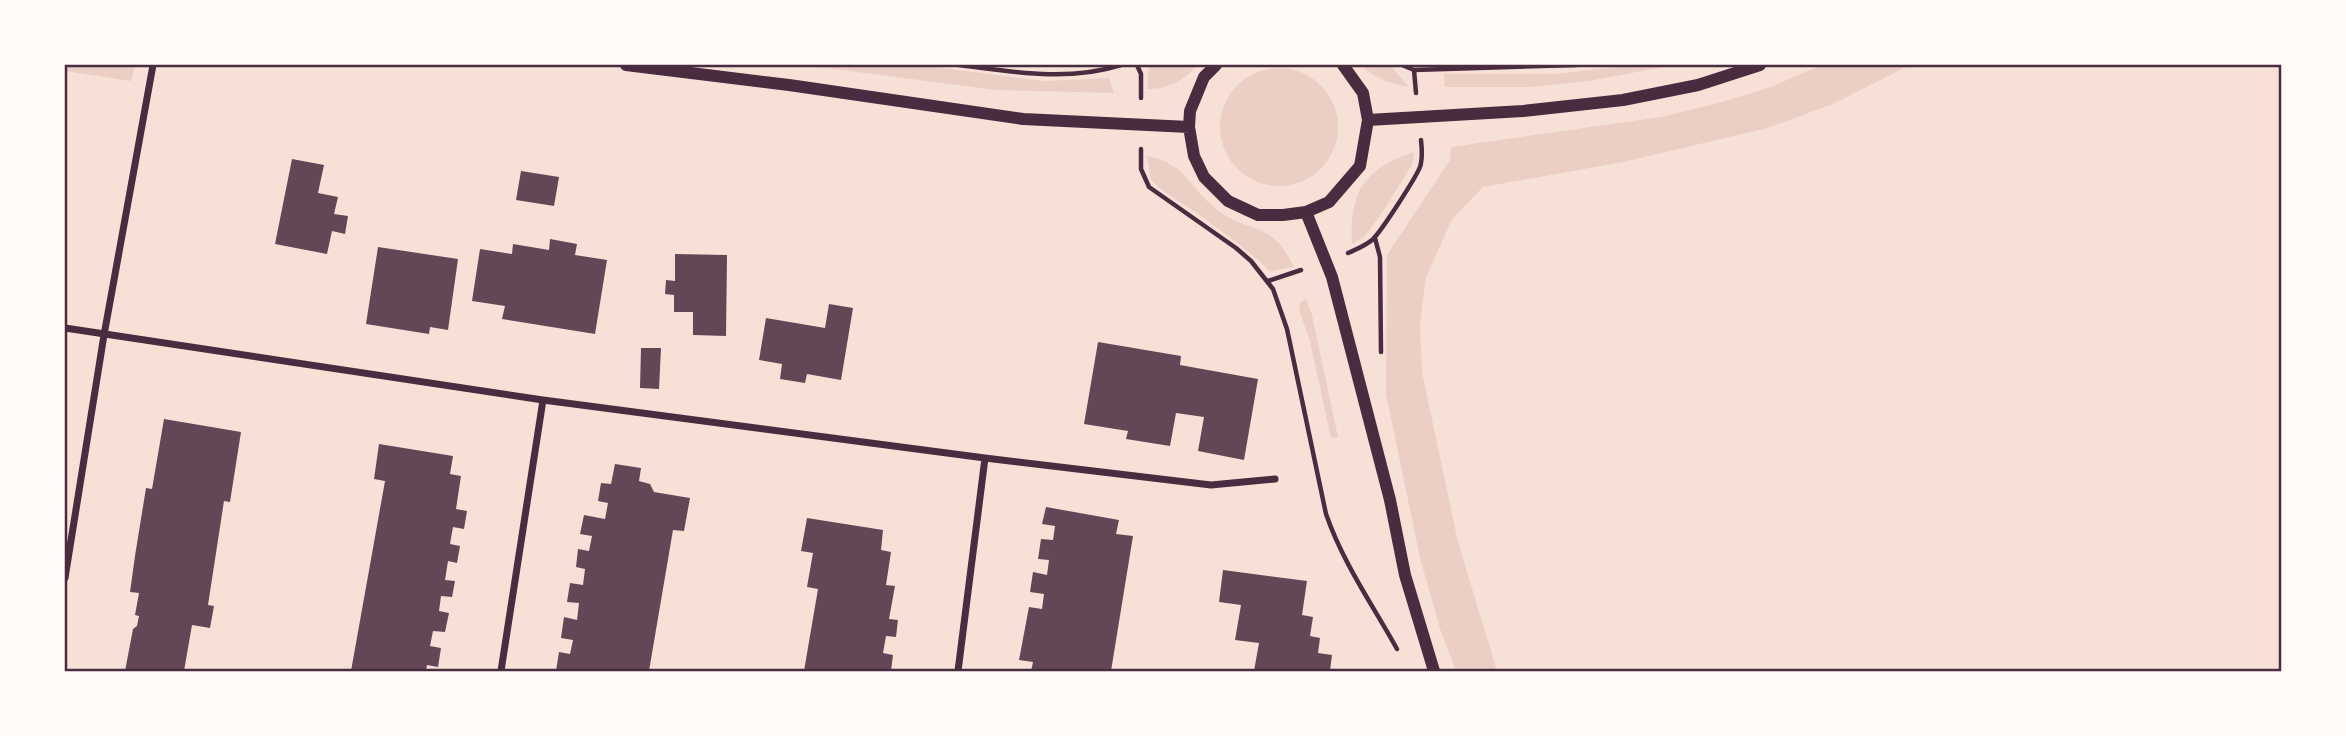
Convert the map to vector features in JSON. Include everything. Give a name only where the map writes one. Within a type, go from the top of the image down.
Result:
[{"type":"street","points":[[65,578],[104,335],[153,65]]},
{"type":"street","points":[[626,65],[789,85],[1023,119],[1189,127]]},
{"type":"street","points":[[1216,65],[1203,78],[1190,111],[1189,127],[1194,156],[1204,177],[1228,201],[1258,215],[1306,212],[1329,202],[1360,166],[1368,120],[1363,93],[1343,65]]},
{"type":"street","points":[[1368,120],[1523,111],[1623,100],[1698,85],[1760,65]]},
{"type":"street","points":[[1306,212],[1335,289],[1370,418],[1405,575],[1434,671]]},
{"type":"street","points":[[65,328],[543,400],[985,458],[1211,485],[1275,479]]},
{"type":"street","points":[[501,671],[543,400]]},
{"type":"street","points":[[958,671],[985,458]]},
{"type":"path","points":[[959,65],[1057,75],[1102,71],[1121,65]]},
{"type":"path","points":[[1137,65],[1140,74],[1141,169],[1149,187],[1236,248],[1273,289],[1287,329],[1326,514],[1334,537],[1400,654]]},
{"type":"path","points":[[1402,65],[1414,70],[1576,65]]},
{"type":"path","points":[[1268,281],[1326,262],[1362,247],[1375,238],[1420,166],[1422,156],[1414,70]]},
{"type":"path","points":[[1375,238],[1380,257],[1381,355]]},
{"type":"shaded area","points":[[65,65],[135,65],[131,81],[65,71]]},
{"type":"shaded area","points":[[803,65],[920,65],[1044,81],[1109,78],[1114,93],[996,90]]},
{"type":"shaded area","points":[[1149,65],[1198,65],[1175,83],[1162,88],[1147,89]]},
{"type":"shaded area","points":[[1361,65],[1390,65],[1409,87],[1383,80]]},
{"type":"shaded area","points":[[1629,65],[1674,65],[1589,81],[1531,87],[1445,87],[1444,74],[1556,74]]},
{"type":"shaded area","points":[[1821,65],[1910,65],[1835,103],[1768,128],[1623,162],[1483,187],[1452,219],[1426,278],[1420,324],[1422,372],[1458,542],[1497,671],[1456,671],[1441,632],[1420,558],[1386,394],[1387,255],[1450,160],[1451,147],[1661,117],[1771,87]]},
{"type":"shaded area","points":[[1279,68],[1312,78],[1328,94],[1338,127],[1328,160],[1312,176],[1279,186],[1246,176],[1230,160],[1220,127],[1230,94],[1246,78]]},
{"type":"shaded area","points":[[1414,152],[1412,165],[1380,216],[1363,238],[1352,244],[1353,210],[1363,185],[1383,166]]},
{"type":"shaded area","points":[[1147,156],[1172,165],[1219,211],[1269,235],[1286,252],[1294,267],[1270,271],[1202,217],[1159,188],[1151,180]]},
{"type":"shaded area","points":[[1306,299],[1312,315],[1338,437],[1331,438],[1310,341],[1299,310],[1300,303]]},
{"type":"building","points":[[292,159],[324,165],[318,193],[338,197],[334,214],[348,216],[345,234],[332,231],[327,254],[275,244]]},
{"type":"building","points":[[521,171],[559,177],[554,206],[516,200]]},
{"type":"building","points":[[550,239],[577,244],[575,255],[607,260],[595,334],[502,319],[505,306],[472,301],[480,249],[512,254],[513,244],[549,250]]},
{"type":"building","points":[[378,247],[458,259],[448,330],[430,327],[429,334],[366,324]]},
{"type":"building","points":[[675,254],[727,255],[726,336],[693,335],[693,312],[674,312],[674,295],[665,294],[666,280],[675,281]]},
{"type":"building","points":[[829,304],[853,308],[841,380],[807,374],[805,383],[780,379],[782,364],[759,360],[766,318],[825,328]]},
{"type":"building","points":[[1098,342],[1181,356],[1180,365],[1258,379],[1244,460],[1198,451],[1204,417],[1176,413],[1170,446],[1126,439],[1128,431],[1084,424]]},
{"type":"building","points":[[641,348],[661,348],[659,389],[640,388]]},
{"type":"building","points":[[164,419],[241,432],[230,502],[224,501],[208,605],[214,606],[210,628],[192,625],[184,671],[125,671],[133,629],[137,626],[139,616],[135,615],[139,593],[130,592],[135,556],[146,488],[152,489]]},
{"type":"building","points":[[379,444],[453,456],[450,474],[461,476],[456,509],[467,511],[464,529],[453,527],[450,544],[460,546],[457,563],[448,561],[445,580],[455,581],[452,597],[441,596],[439,611],[449,613],[445,632],[433,631],[430,646],[441,648],[438,667],[427,665],[426,671],[351,671],[385,481],[374,479]]},
{"type":"building","points":[[615,464],[641,468],[639,481],[650,484],[654,492],[690,498],[684,531],[673,530],[649,671],[556,671],[559,652],[570,654],[573,640],[561,638],[564,617],[577,620],[579,603],[567,602],[570,583],[583,585],[585,569],[576,567],[578,549],[589,551],[592,536],[580,534],[584,515],[605,519],[608,503],[598,501],[601,483],[611,484]]},
{"type":"building","points":[[1046,507],[1119,520],[1116,534],[1133,536],[1111,671],[1031,671],[1033,662],[1019,660],[1029,607],[1042,609],[1044,594],[1030,592],[1033,572],[1047,575],[1049,560],[1038,559],[1041,539],[1053,540],[1055,526],[1042,524]]},
{"type":"building","points":[[807,518],[883,530],[881,550],[891,552],[886,585],[895,586],[889,619],[898,620],[896,637],[886,636],[883,653],[893,655],[891,671],[804,671],[818,589],[807,587],[813,553],[801,551]]},
{"type":"building","points":[[1223,570],[1307,581],[1302,615],[1313,617],[1310,636],[1320,638],[1318,653],[1332,655],[1330,671],[1254,671],[1259,643],[1235,640],[1241,605],[1219,602]]}]
